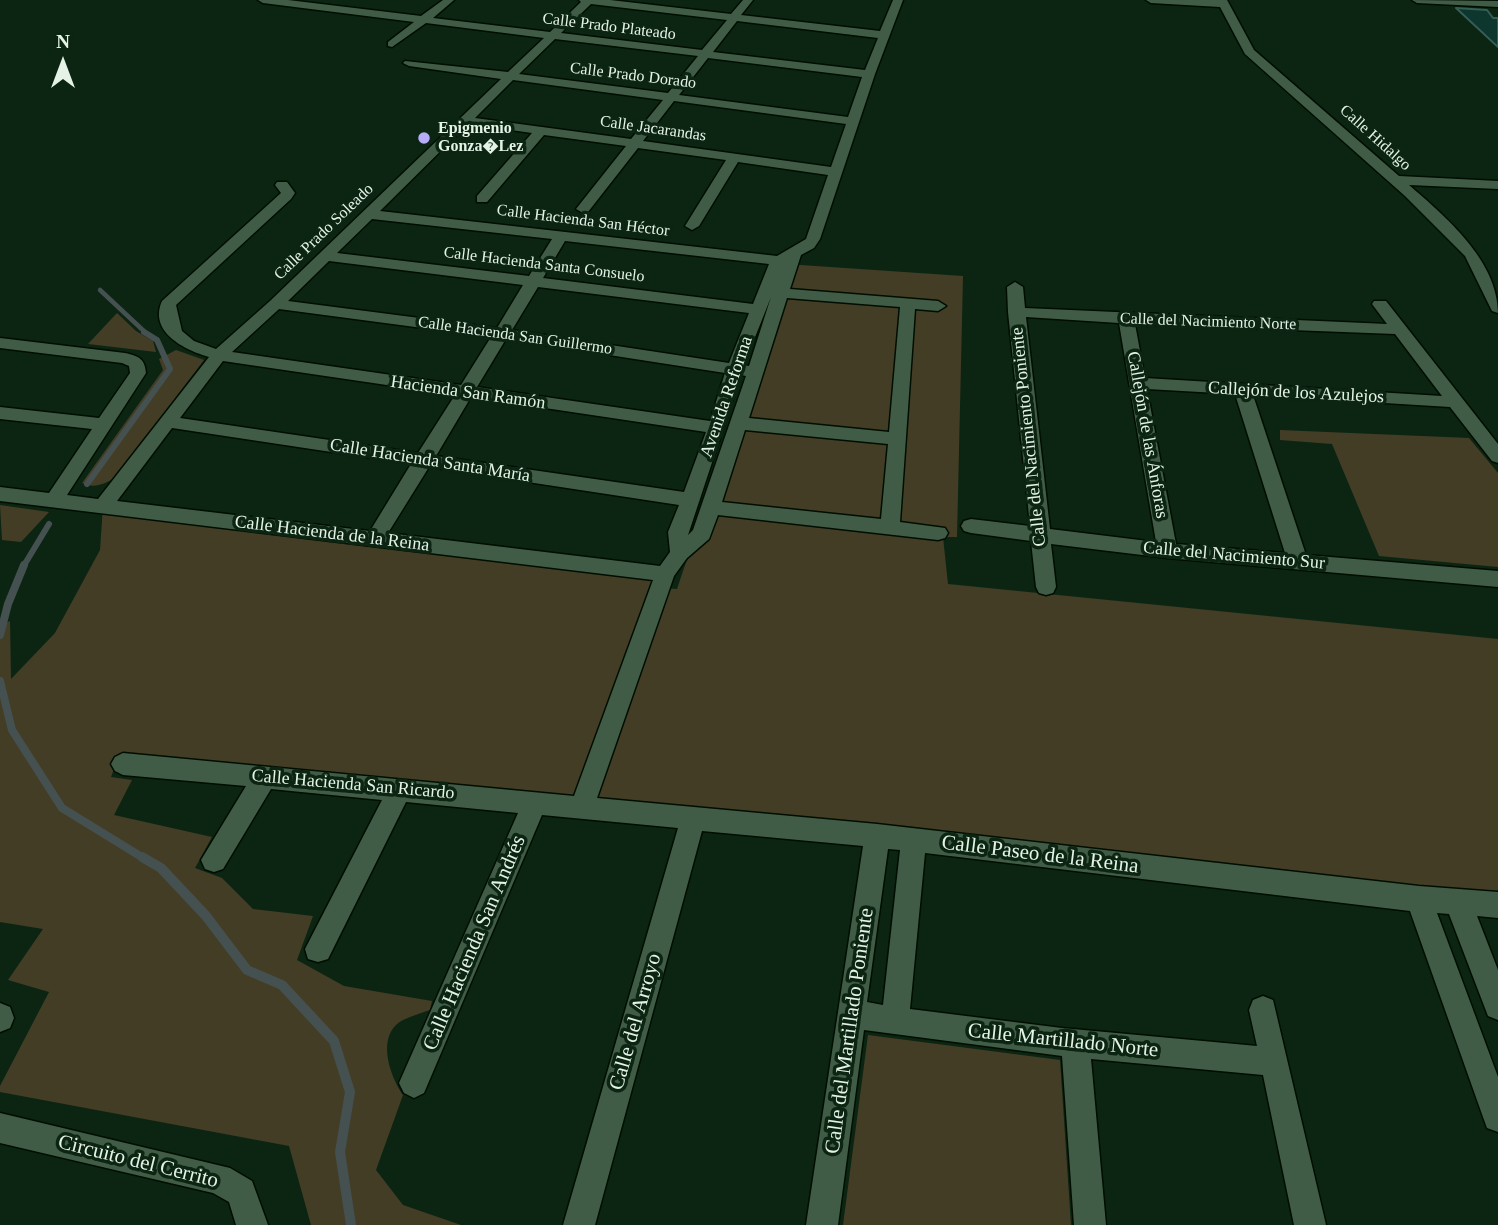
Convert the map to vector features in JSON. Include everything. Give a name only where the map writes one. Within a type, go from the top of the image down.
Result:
[{"type":"street","name":"Calle Prado Plateado","points":[[269,0],[869,74]]},
{"type":"street","points":[[392,44],[449,0]]},
{"type":"street","points":[[587,0],[884,35]]},
{"type":"street","name":"Calle Prado Soleado","points":[[103,506],[219,355],[276,304],[587,0]]},
{"type":"street","points":[[583,209],[748,0]]},
{"type":"street","name":"Avenida Reforma","points":[[582,807],[665,574],[680,553],[702,534],[754,373],[774,292],[789,258],[809,245],[813,239],[869,74],[898,0]]},
{"type":"street","points":[[1151,0],[1223,2]]},
{"type":"street","points":[[1417,0],[1493,3],[1498,15]]},
{"type":"street","name":"Calle Hidalgo","points":[[1223,2],[1249,52],[1395,180],[1471,254],[1486,292],[1498,308]]},
{"type":"street","name":"Calle Prado Dorado","points":[[409,63],[853,121]]},
{"type":"street","name":"Calle Jacarandas","points":[[465,120],[836,172]]},
{"type":"street","points":[[482,199],[541,131]]},
{"type":"street","points":[[692,226],[734,158]]},
{"type":"street","points":[[1395,180],[1498,185]]},
{"type":"street","name":"Hacienda San Ramón","points":[[282,185],[288,193],[286,196],[168,304],[170,330],[181,341],[219,355],[717,428]]},
{"type":"street","name":"Calle Hacienda San Héctor","points":[[369,214],[789,258]]},
{"type":"street","points":[[375,539],[561,236]]},
{"type":"street","name":"Calle Hacienda Santa Consuelo","points":[[325,256],[759,309]]},
{"type":"street","name":"Calle del Nacimiento Poniente","points":[[1014,287],[1046,587]]},
{"type":"street","points":[[774,292],[938,306]]},
{"type":"street","name":"Avenida Reforma","points":[[680,553],[678,532],[717,428],[735,368],[759,309],[774,292]]},
{"type":"street","name":"Calle Hacienda San Guillermo","points":[[276,304],[501,333],[754,373]]},
{"type":"street","points":[[890,527],[908,304]]},
{"type":"street","points":[[1380,304],[1498,457]]},
{"type":"street","name":"Calle del Nacimiento Norte","points":[[1016,312],[1126,319],[1399,329]]},
{"type":"street","name":"Callejón de las Ánforas","points":[[1126,319],[1167,551]]},
{"type":"street","points":[[0,342],[125,358],[137,363],[138,373],[54,500]]},
{"type":"street","name":"Callejón de los Azulejos","points":[[1137,383],[1455,402]]},
{"type":"street","points":[[1242,389],[1298,562]]},
{"type":"street","points":[[0,413],[105,425]]},
{"type":"street","name":"Calle Hacienda Santa María","points":[[169,422],[691,500]]},
{"type":"street","points":[[737,422],[896,439]]},
{"type":"street","name":"Calle Hacienda de la Reina","points":[[0,494],[665,574]]},
{"type":"street","points":[[710,507],[938,533]]},
{"type":"street","name":"Calle del Nacimiento Sur","points":[[971,526],[1167,551],[1498,579]]},
{"type":"street","name":"Calle Hacienda San Ricardo","points":[[123,764],[582,807]]},
{"type":"street","points":[[214,860],[265,777]]},
{"type":"street","points":[[317,949],[400,790]]},
{"type":"street","name":"Calle Hacienda San Andrés","points":[[414,1083],[536,802]]},
{"type":"street","name":"Calle Paseo de la Reina","points":[[582,807],[877,836],[1419,899],[1498,905]]},
{"type":"street","name":"Calle del Arroyo","points":[[579,1225],[693,818]]},
{"type":"street","name":"Calle del Martillado Poniente","points":[[822,1225],[877,836]]},
{"type":"street","points":[[895,1022],[914,841]]},
{"type":"street","points":[[1419,899],[1496,1106]]},
{"type":"street","points":[[1458,902],[1498,1006]]},
{"type":"street","points":[[1263,1010],[1310,1225]]},
{"type":"street","name":"Calle Martillado Norte","points":[[853,1014],[895,1022],[1273,1062]]},
{"type":"street","points":[[1075,1042],[1090,1225]]},
{"type":"street","name":"Circuito del Cerrito","points":[[0,1128],[219,1179],[241,1192],[252,1225]]},
{"type":"shaded area","points":[[786,264],[963,276],[957,537],[943,537],[948,584],[1498,639],[1498,904],[582,807],[120,753],[111,777],[132,780],[114,815],[212,837],[195,868],[222,878],[253,909],[313,916],[297,960],[344,986],[432,1001],[430,1010],[403,1020],[389,1035],[387,1045],[390,1067],[403,1095],[376,1170],[403,1205],[461,1225],[311,1225],[289,1146],[0,1092],[0,1086],[49,992],[8,980],[43,929],[0,922],[0,625],[10,621],[11,679],[55,633],[100,550],[103,506],[665,574],[660,588],[677,589]]},
{"type":"shaded area","points":[[117,313],[136,331],[153,341],[156,352],[88,344]]},
{"type":"shaded area","points":[[176,350],[204,360],[115,478],[95,486],[82,483],[163,370],[159,359]]},
{"type":"shaded area","points":[[1280,430],[1469,438],[1498,473],[1498,567],[1379,556],[1332,444],[1280,440]]},
{"type":"shaded area","points":[[0,505],[49,512],[21,542],[2,540]]},
{"type":"shaded area","points":[[868,1035],[1060,1060],[1071,1225],[843,1225]]},
{"type":"building","points":[[1456,8],[1487,10],[1493,18],[1498,18],[1498,47]]},
{"type":"waterway","points":[[100,290],[147,334]]},
{"type":"waterway","points":[[87,484],[170,369],[157,340],[147,334]]},
{"type":"waterway","points":[[24,566],[49,524]]},
{"type":"waterway","points":[[0,635],[8,604],[24,566]]},
{"type":"waterway","points":[[0,681],[12,730],[62,808],[145,859]]},
{"type":"waterway","points":[[142,857],[161,868],[206,916],[247,970],[282,985],[334,1041],[350,1092],[340,1152],[351,1225]]},
{"type":"place","name":"Epigmenio Gonza�Lez","points":[[424,138]]}]
